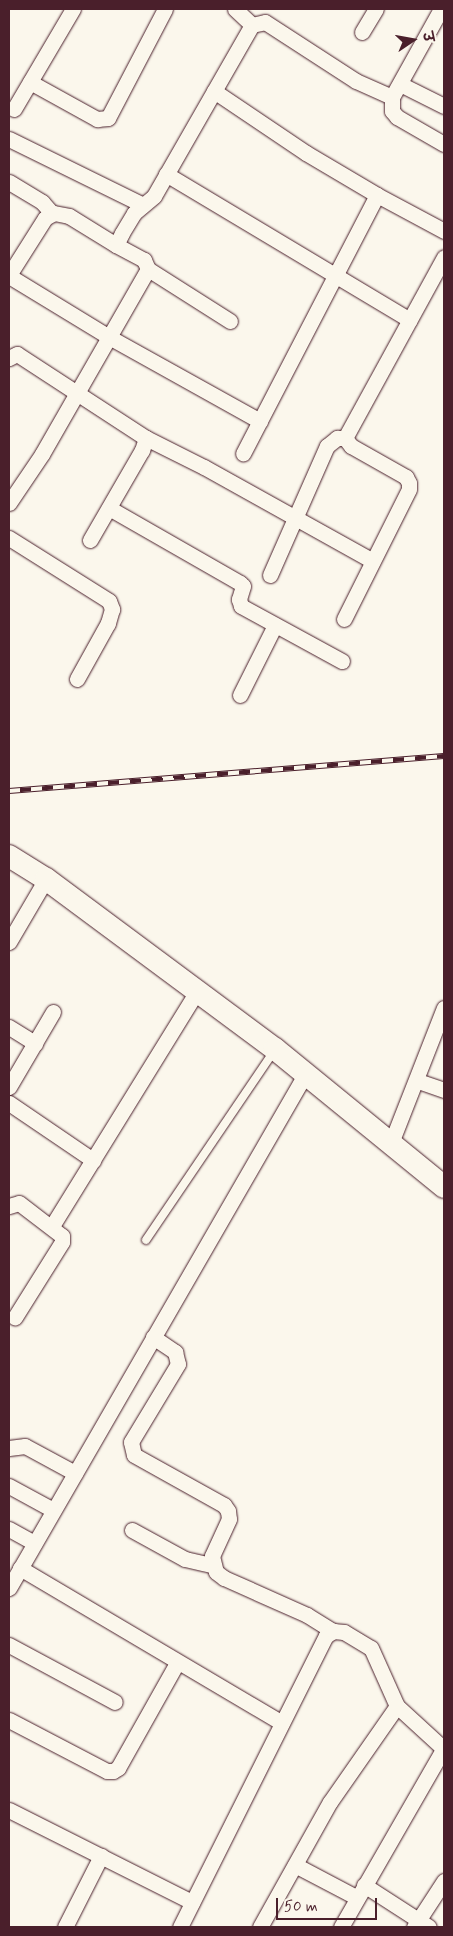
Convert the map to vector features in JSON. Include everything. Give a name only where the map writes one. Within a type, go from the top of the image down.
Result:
[{"type":"street","points":[[14,109],[74,9]]},
{"type":"street","points":[[30,82],[97,119],[108,118],[165,9]]},
{"type":"street","points":[[235,9],[252,24]]},
{"type":"street","points":[[362,32],[376,9]]},
{"type":"street","points":[[442,12],[392,97],[392,111],[397,117],[444,144]]},
{"type":"street","points":[[252,24],[265,22],[356,81],[392,97]]},
{"type":"street","points":[[116,245],[134,213],[154,196],[252,24]]},
{"type":"street","points":[[400,84],[444,106]]},
{"type":"street","points":[[214,91],[312,157],[377,195],[444,230]]},
{"type":"street","points":[[9,139],[143,205]]},
{"type":"street","points":[[166,174],[410,320]]},
{"type":"street","points":[[9,182],[42,202],[52,213],[69,216],[144,260],[148,270],[230,321]]},
{"type":"street","points":[[243,453],[377,195]]},
{"type":"street","points":[[52,213],[45,218],[10,272],[109,337],[260,421]]},
{"type":"street","points":[[345,438],[444,257]]},
{"type":"street","points":[[9,503],[77,392],[148,270]]},
{"type":"street","points":[[9,358],[17,354],[146,438],[373,561]]},
{"type":"street","points":[[90,540],[142,450],[146,438]]},
{"type":"street","points":[[270,575],[327,446],[337,438],[345,438]]},
{"type":"street","points":[[344,618],[409,483],[406,477],[350,446],[345,438]]},
{"type":"street","points":[[109,508],[240,583],[243,586],[239,603],[342,661]]},
{"type":"street","points":[[9,538],[109,601],[112,609],[108,623],[77,678]]},
{"type":"street","points":[[240,695],[275,624]]},
{"type":"street","points":[[9,856],[46,879],[196,993],[275,1049],[444,1187]]},
{"type":"street","points":[[9,942],[46,879]]},
{"type":"street","points":[[52,1226],[196,993]]},
{"type":"street","points":[[391,1143],[418,1081],[444,1010]]},
{"type":"street","points":[[9,1086],[54,1012]]},
{"type":"street","points":[[9,1027],[35,1043]]},
{"type":"street","points":[[9,1588],[306,1073]]},
{"type":"street","points":[[418,1081],[444,1090]]},
{"type":"street","points":[[10,1107],[93,1160]]},
{"type":"street","points":[[9,1206],[19,1202],[60,1232],[62,1242],[15,1317]]},
{"type":"street","points":[[153,1337],[175,1352],[178,1364],[131,1442],[131,1449],[139,1459],[224,1505],[228,1511],[229,1519],[212,1556],[212,1565]]},
{"type":"street","points":[[9,1448],[25,1446],[74,1473]]},
{"type":"street","points":[[9,1486],[53,1510]]},
{"type":"street","points":[[9,1529],[34,1543]]},
{"type":"street","points":[[132,1530],[186,1559],[212,1565],[224,1578],[307,1615],[333,1631],[344,1632],[371,1648],[397,1706],[444,1748],[341,1927]]},
{"type":"street","points":[[20,1568],[177,1663],[282,1723]]},
{"type":"street","points":[[180,1927],[326,1636],[333,1631]]},
{"type":"street","points":[[9,1645],[115,1702]]},
{"type":"street","points":[[9,1720],[107,1771],[113,1771],[118,1768],[177,1663]]},
{"type":"street","points":[[260,1927],[330,1802],[397,1706]]},
{"type":"street","points":[[9,1810],[192,1902]]},
{"type":"street","points":[[65,1927],[101,1856]]},
{"type":"street","points":[[295,1865],[360,1891],[421,1925],[444,1881]]},
{"type":"lane","points":[[146,1240],[275,1049]]},
{"type":"railway","points":[[9,791],[444,756]]}]
